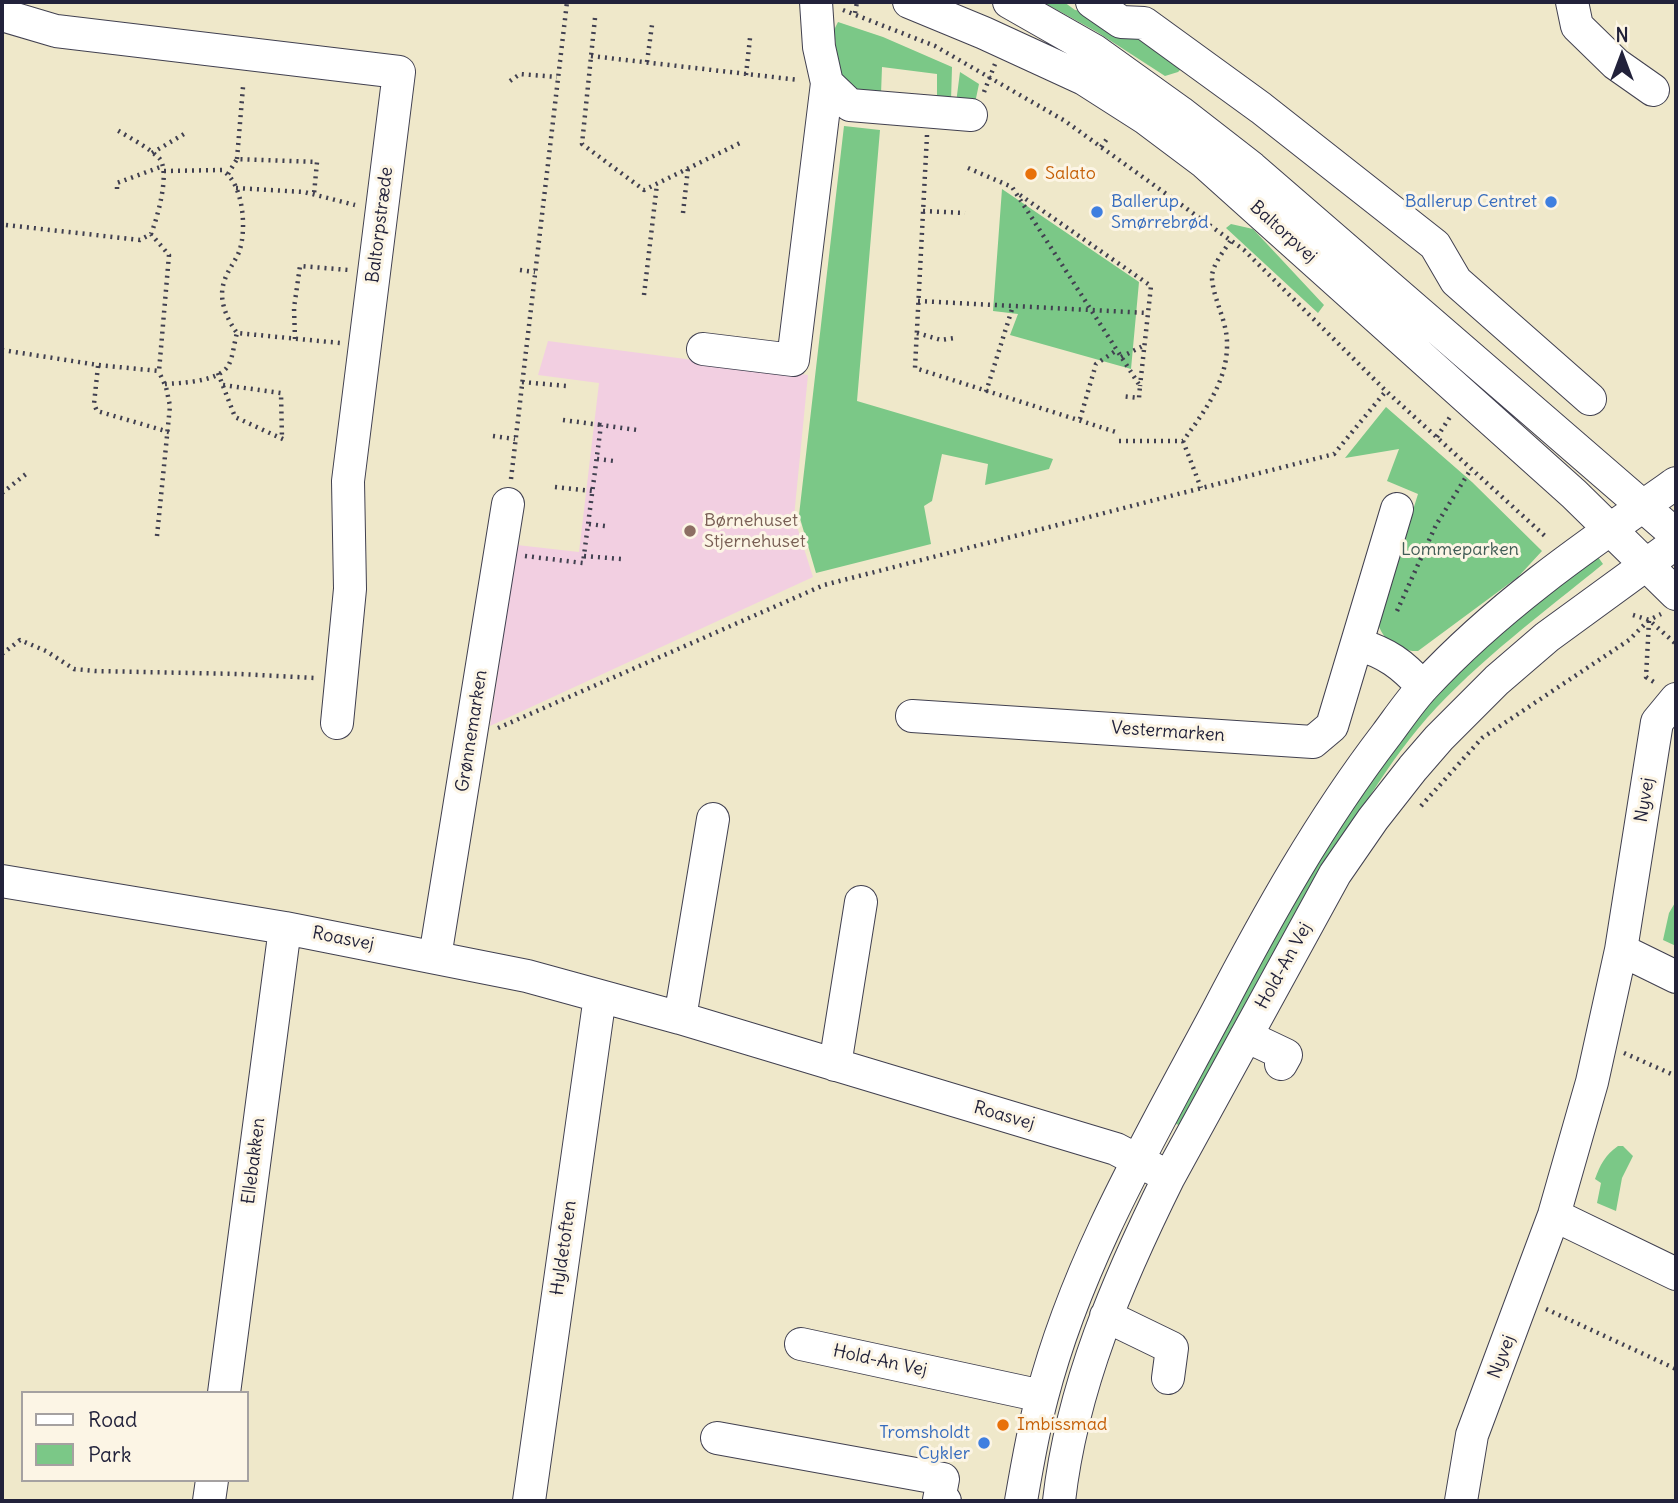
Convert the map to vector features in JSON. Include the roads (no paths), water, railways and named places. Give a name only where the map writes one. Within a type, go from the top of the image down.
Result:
[{"type":"street","points":[[703,349],[793,360],[827,83],[819,47],[816,2]]},
{"type":"street","name":"Baltorpvej","points":[[909,2],[1084,79],[1145,118],[1205,163],[1574,494],[1676,594]]},
{"type":"street","name":"Baltorpvej","points":[[1009,2],[1095,51],[1180,112],[1262,177],[1676,535]]},
{"type":"street","points":[[1092,2],[1121,22],[1144,23],[1261,108],[1435,245],[1456,281],[1590,399]]},
{"type":"street","points":[[1572,2],[1577,26],[1616,64],[1653,90]]},
{"type":"street","name":"Baltorpstræde","points":[[2,15],[56,31],[399,72],[348,481],[350,589],[337,723]]},
{"type":"street","points":[[1180,112],[1210,70]]},
{"type":"street","points":[[827,83],[850,105],[971,115]]},
{"type":"street","name":"Hold-An Vej","points":[[1021,1501],[1042,1396],[1056,1349],[1092,1256],[1138,1161],[1271,911],[1347,785],[1423,687],[1501,611],[1548,573],[1676,484]]},
{"type":"street","name":"Grønnemarken","points":[[435,957],[508,504]]},
{"type":"street","name":"Vestermarken","points":[[912,716],[1313,742],[1332,726],[1397,509]]},
{"type":"street","name":"Hold-An Vej","points":[[1059,1501],[1069,1435],[1084,1381],[1106,1316],[1144,1227],[1335,874],[1413,768],[1497,680],[1547,637],[1676,543]]},
{"type":"street","points":[[1357,644],[1379,651],[1404,666],[1423,687]]},
{"type":"street","name":"Nyvej","points":[[1461,1501],[1472,1435],[1555,1215],[1592,1082],[1621,950],[1657,722],[1676,699]]},
{"type":"street","points":[[680,1018],[713,819]]},
{"type":"street","name":"Roasvej","points":[[2,881],[285,928],[527,976],[680,1018],[1116,1149],[1169,1177]]},
{"type":"street","points":[[835,1065],[861,902]]},
{"type":"street","name":"Ellebakken","points":[[224,1391],[285,928]]},
{"type":"street","points":[[1621,950],[1676,977]]},
{"type":"street","name":"Hyldetoften","points":[[528,1501],[600,996]]},
{"type":"street","points":[[1246,1036],[1286,1055],[1280,1064]]},
{"type":"street","points":[[1555,1215],[1676,1274]]},
{"type":"street","points":[[1106,1316],[1172,1348],[1168,1378]]},
{"type":"street","name":"Hold-An Vej","points":[[801,1344],[1042,1396]]},
{"type":"street","points":[[717,1438],[943,1479],[939,1500],[945,1501]]},
{"type":"street","points":[[209,1501],[212,1482]]},
{"type":"place","name":"Salato","points":[[1031,174]]},
{"type":"place","name":"Ballerup Centret","points":[[1551,202]]},
{"type":"place","name":"Ballerup Smørrebrød","points":[[1097,212]]},
{"type":"place","name":"Børnehuset Stjernehuset","points":[[690,531]]},
{"type":"place","name":"Imbissmad","points":[[1003,1425]]},
{"type":"place","name":"Tromsholdt Cykler","points":[[984,1443]]},
{"type":"park label","name":"Lommeparken","points":[[1460,550]]}]
